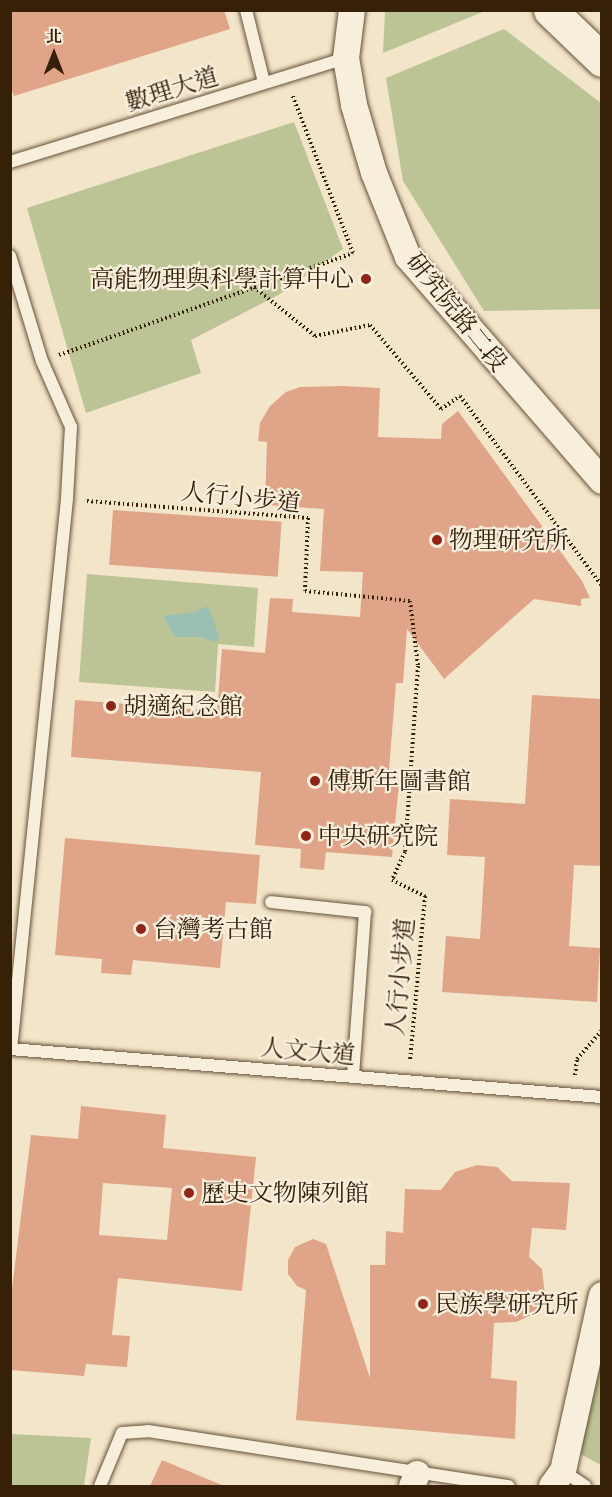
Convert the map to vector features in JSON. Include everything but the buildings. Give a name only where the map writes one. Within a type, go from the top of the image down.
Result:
[{"type":"main road","points":[[550,10],[602,60]]},
{"type":"street","name":"研究院路二段","points":[[352,10],[346,58],[354,105],[374,173],[408,256],[602,482]]},
{"type":"street","points":[[557,1479],[602,1294]]},
{"type":"lane","points":[[246,10],[264,82]]},
{"type":"lane","name":"數理大道","points":[[10,162],[346,58]]},
{"type":"lane","points":[[10,256],[42,361],[71,427],[67,500],[11,1049]]},
{"type":"lane","points":[[271,902],[365,912],[353,1076]]},
{"type":"lane","name":"人文大道","points":[[11,1049],[602,1097]]},
{"type":"lane","points":[[100,1486],[122,1433],[148,1431],[415,1480],[509,1486]]},
{"type":"lane","points":[[557,1479],[585,1486]]},
{"type":"path","points":[[42,361],[353,253],[285,76]]},
{"type":"path","points":[[254,287],[315,336],[369,325],[441,409],[460,396],[602,586]]},
{"type":"path","name":"人行小步道","points":[[67,500],[308,518],[305,591],[410,601],[418,666],[405,852],[392,880],[425,896],[410,1069]]},
{"type":"path","points":[[572,1094],[577,1059],[602,1030]]},
{"type":"green space","points":[[385,10],[485,11],[383,53]]},
{"type":"green space","points":[[504,29],[601,103],[601,309],[484,311],[403,181],[386,78]]},
{"type":"green space","points":[[294,122],[343,249],[280,294],[191,340],[201,373],[86,413],[27,208]]},
{"type":"green space","points":[[87,574],[258,588],[254,647],[218,644],[215,692],[79,682]]},
{"type":"green space","points":[[601,1357],[601,1465],[573,1450]]},
{"type":"green space","points":[[10,1434],[91,1438],[84,1486],[11,1486]]},
{"type":"water","points":[[208,606],[220,639],[214,642],[201,637],[175,637],[163,616],[195,612]]},
{"type":"place","name":"高能物理與科學計算中心","points":[[366,279]]},
{"type":"place","name":"物理研究所","points":[[437,540]]},
{"type":"place","name":"胡適紀念館","points":[[111,706]]},
{"type":"place","name":"傅斯年圖書館","points":[[315,781]]},
{"type":"place","name":"中央研究院","points":[[306,836]]},
{"type":"place","name":"台灣考古館","points":[[141,929]]},
{"type":"place","name":"歷史文物陳列館","points":[[189,1193]]},
{"type":"place","name":"民族學研究所","points":[[423,1304]]}]
